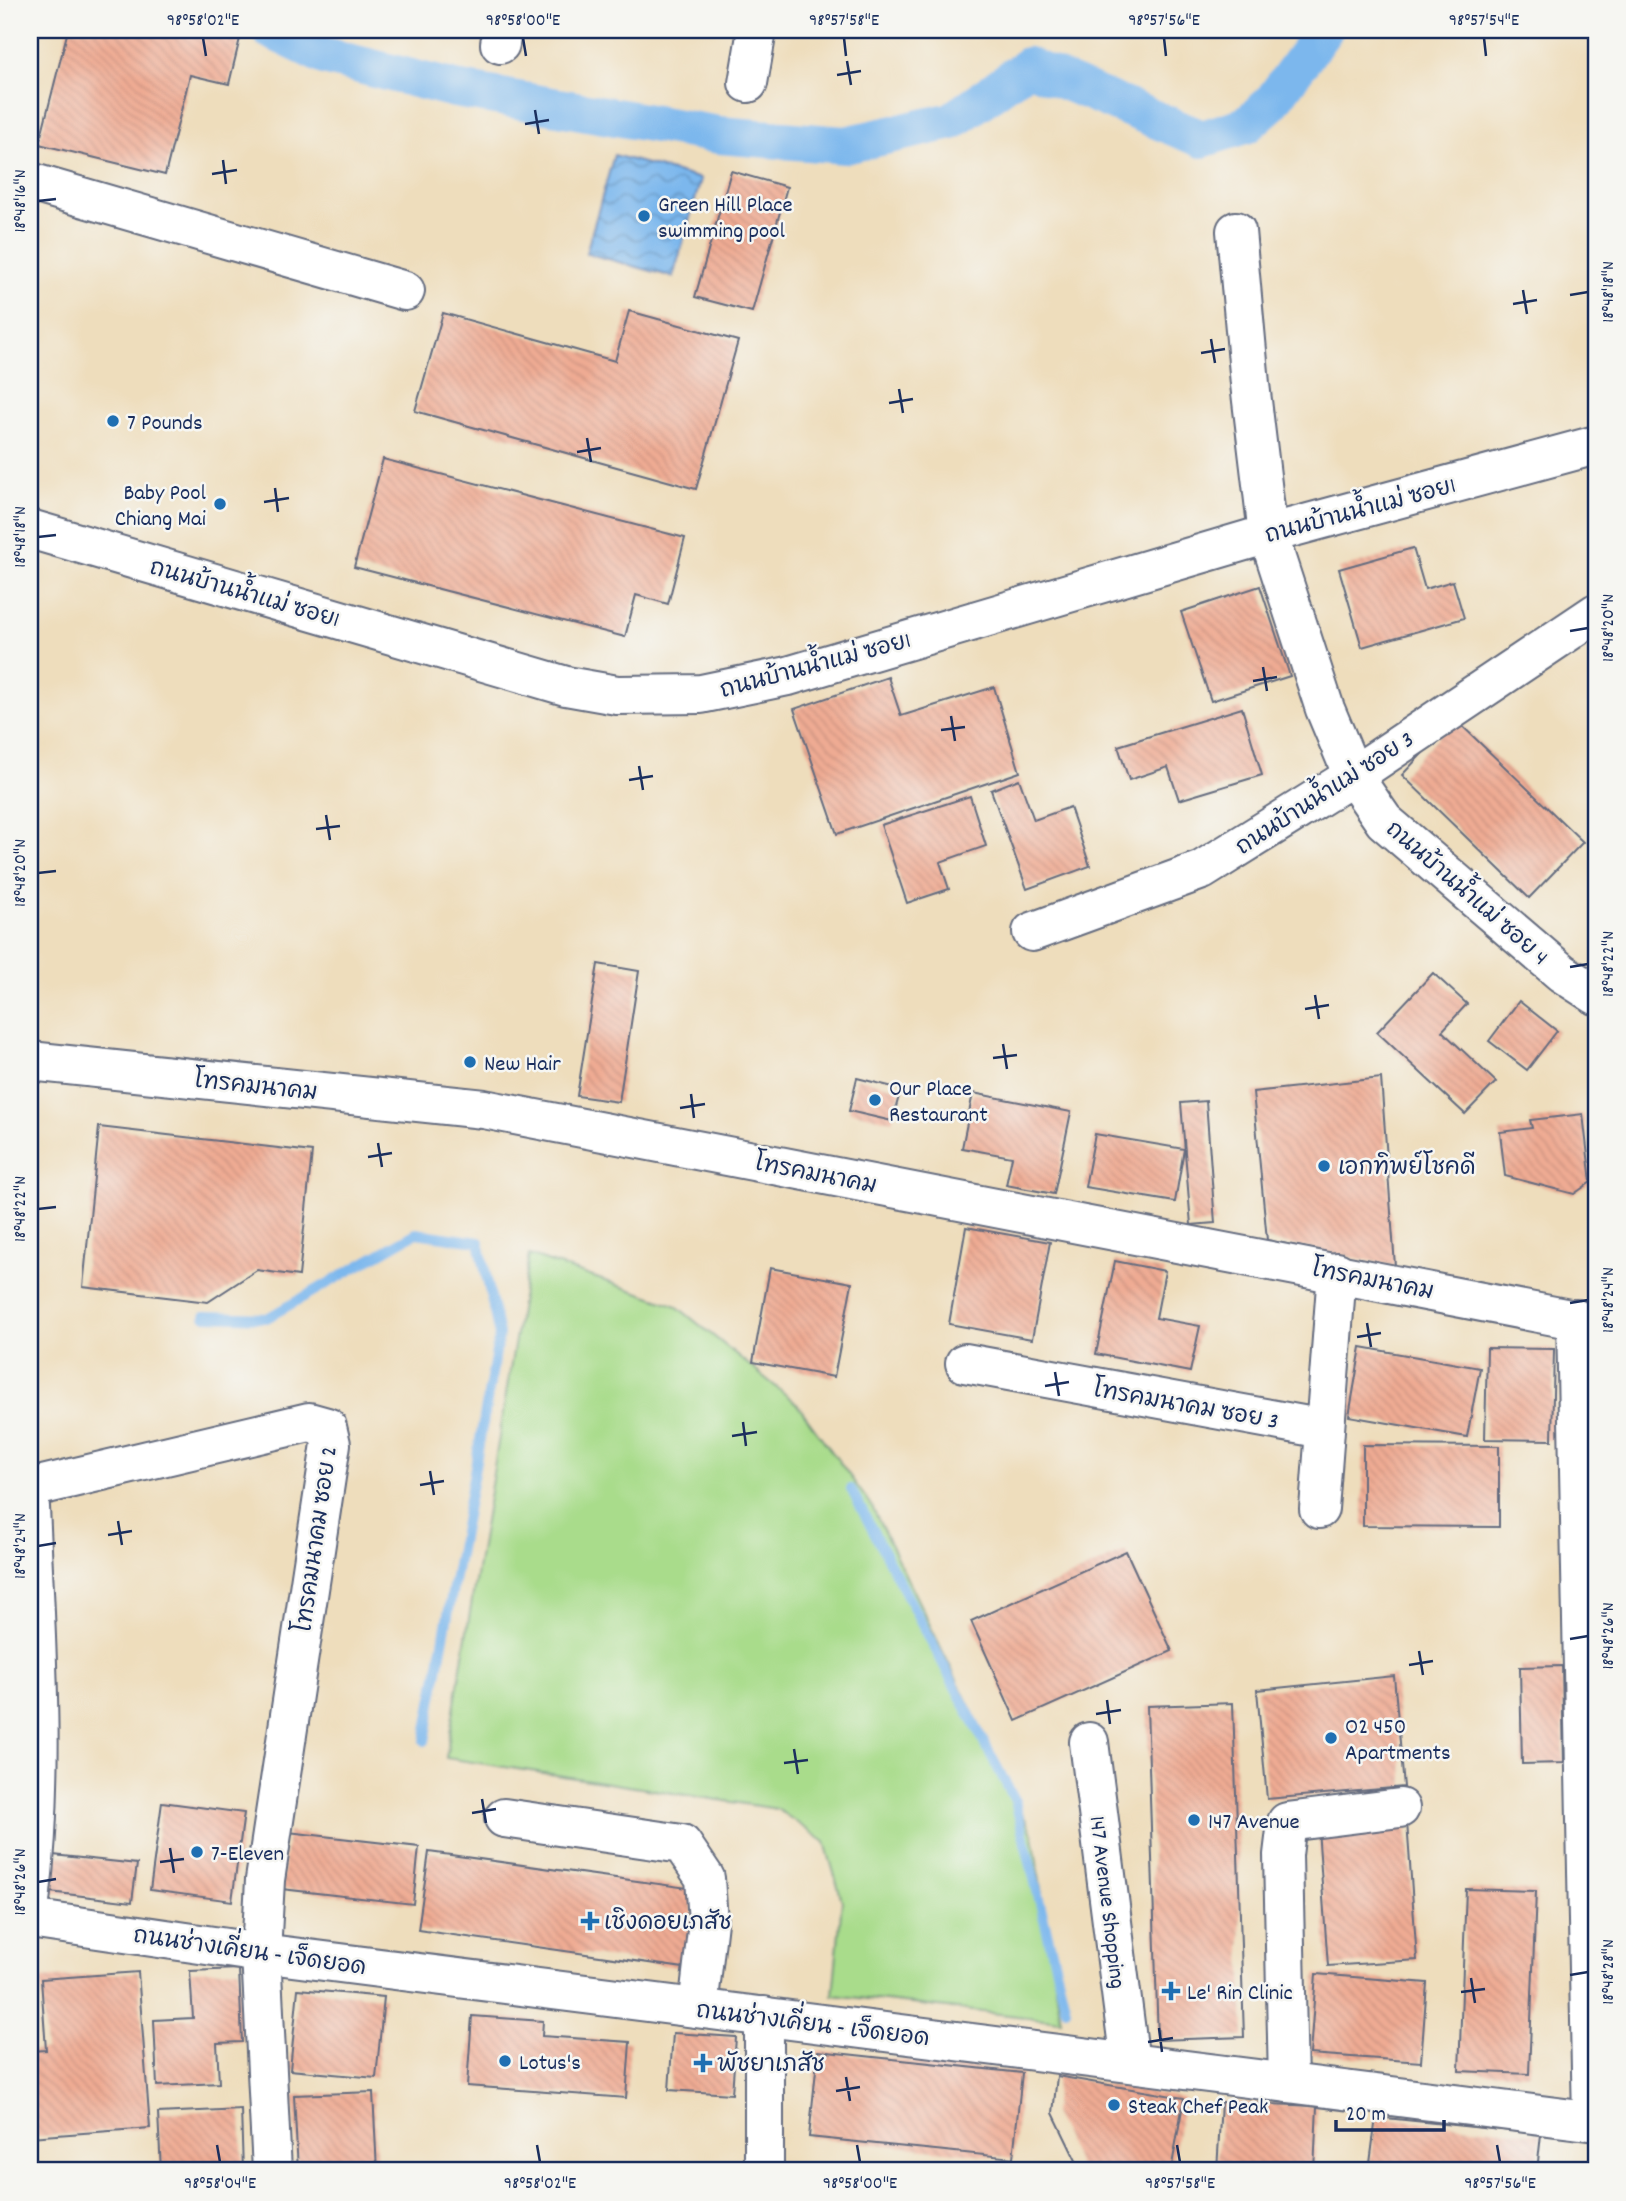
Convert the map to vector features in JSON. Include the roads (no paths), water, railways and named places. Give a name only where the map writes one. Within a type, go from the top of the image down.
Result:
[{"type":"street","points":[[748,83],[757,30]]},
{"type":"street","points":[[30,182],[405,291]]},
{"type":"street","name":"ถนนบ้านน้ำแม่ ซอย 4","points":[[1237,231],[1250,384],[1268,534],[1325,709],[1353,776],[1384,821],[1562,973],[1596,995]]},
{"type":"street","name":"ถนนบ้านน้ำแม่ ซอย1","points":[[30,528],[566,686],[617,695],[701,694],[788,676],[1268,534],[1596,445]]},
{"type":"street","name":"ถนนบ้านน้ำแม่ ซอย 3","points":[[1032,932],[1202,870],[1353,776],[1596,613]]},
{"type":"street","name":"โทรคมนาคม","points":[[30,1060],[484,1109],[1586,1322]]},
{"type":"street","points":[[1319,1509],[1337,1272]]},
{"type":"street","points":[[1586,1322],[1594,2121]]},
{"type":"street","name":"โทรคมนาคม ซอย 3","points":[[965,1363],[1324,1429]]},
{"type":"street","name":"โทรคมนาคม ซอย 2","points":[[30,1488],[309,1422],[327,1427],[331,1444],[265,1880],[261,1953]]},
{"type":"street","points":[[30,1507],[41,1724],[38,1835],[30,1902]]},
{"type":"street","name":"147 Avenue Shopping","points":[[1088,1742],[1130,2063]]},
{"type":"street","points":[[1288,2083],[1283,1855],[1287,1822],[1400,1808]]},
{"type":"street","points":[[504,1818],[682,1844],[705,1878],[708,1922],[698,2008]]},
{"type":"street","name":"ถนนช่างเคี่ยน - เจ็ดยอด","points":[[30,1919],[261,1953],[1594,2121]]},
{"type":"street","points":[[261,1953],[272,2171]]},
{"type":"street","points":[[764,2016],[764,2171]]},
{"type":"water","name":"Green Hill Place swimming pool","points":[[614,155],[701,179],[673,277],[586,253]]},
{"type":"waterway","points":[[270,30],[324,56],[455,89],[719,135],[845,145],[952,121],[1028,66],[1202,139],[1246,125],[1271,103],[1324,30]]},
{"type":"waterway","points":[[205,1316],[267,1318],[416,1233],[479,1242],[499,1335],[425,1741]]},
{"type":"waterway","points":[[851,1489],[1015,1801],[1066,2009]]},
{"type":"place","name":"Green Hill Place swimming pool","points":[[644,216]]},
{"type":"place","name":"7 Pounds","points":[[113,421]]},
{"type":"place","name":"Baby Pool Chiang Mai","points":[[220,504]]},
{"type":"place","name":"New Hair","points":[[470,1062]]},
{"type":"place","name":"Our Place Restaurant","points":[[875,1100]]},
{"type":"place","name":"เอกทิพย์โชคดี","points":[[1324,1166]]},
{"type":"place","name":"O2 450 Apartments","points":[[1331,1738]]},
{"type":"place","name":"147 Avenue","points":[[1194,1820]]},
{"type":"place","name":"7-Eleven","points":[[197,1852]]},
{"type":"place","name":"เชิงดอยเภสัช","points":[[590,1921]]},
{"type":"place","name":"Le' Rin Clinic","points":[[1171,1991]]},
{"type":"place","name":"Lotus's","points":[[505,2061]]},
{"type":"place","name":"พัชยาเภสัช","points":[[703,2063]]},
{"type":"place","name":"Steak Chef Peak","points":[[1114,2105]]}]
